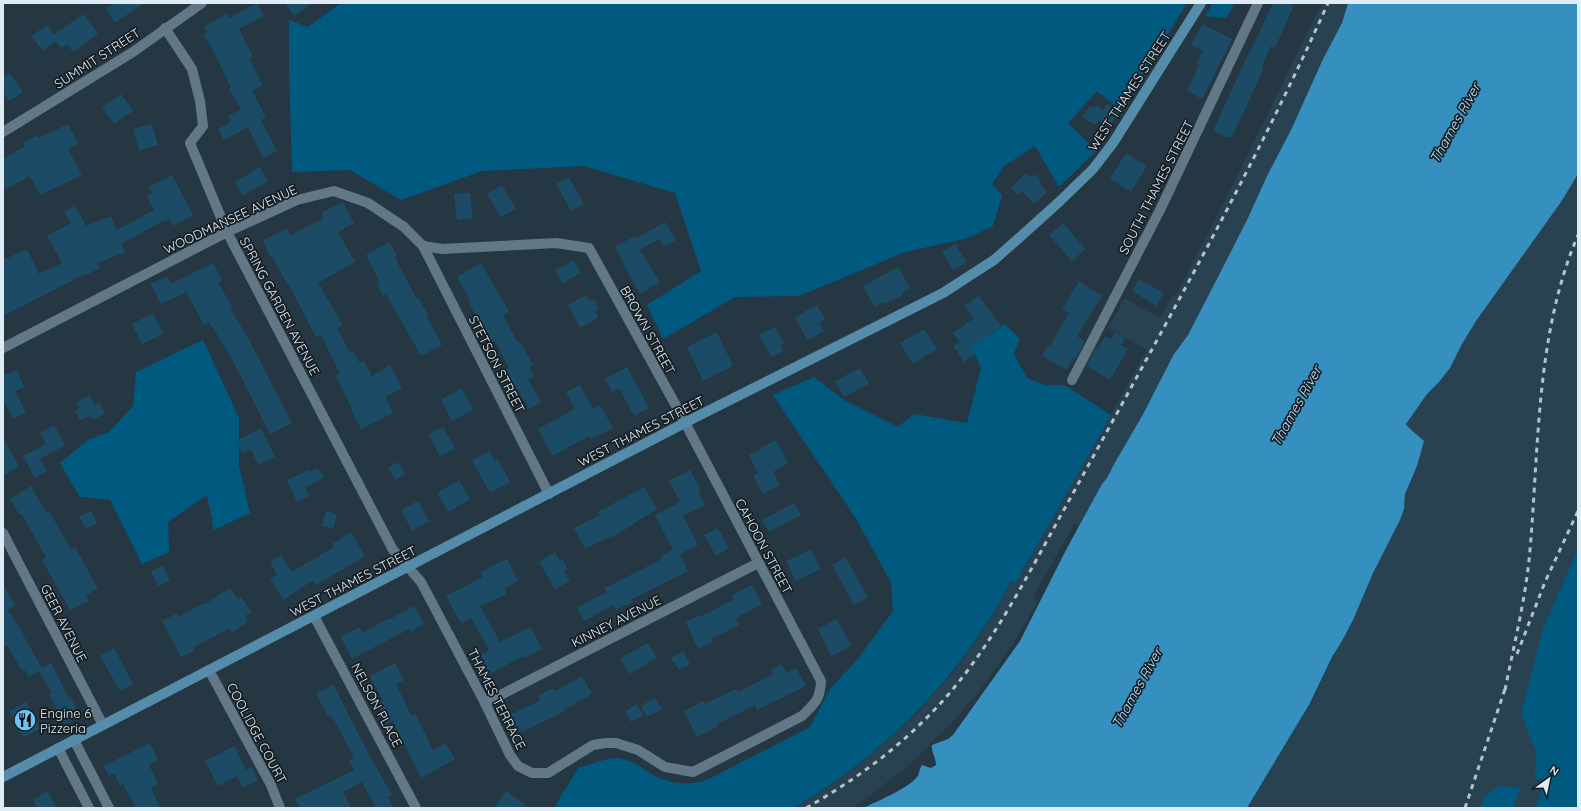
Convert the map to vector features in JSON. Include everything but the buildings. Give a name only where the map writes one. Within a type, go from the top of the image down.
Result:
[{"type":"main road","name":"WEST THAMES STREET","points":[[3,777],[685,423],[915,308],[994,260],[1059,202],[1104,156],[1201,3]]},
{"type":"street","name":"SUMMIT STREET","points":[[3,132],[133,52],[202,3]]},
{"type":"street","name":"SOUTH THAMES STREET","points":[[1072,380],[1160,210],[1258,3]]},
{"type":"street","name":"SPRING GARDEN AVENUE","points":[[165,28],[192,69],[200,101],[203,126],[190,143],[227,232],[393,550],[407,567]]},
{"type":"street","name":"WOODMANSEE AVENUE","points":[[3,348],[227,232],[297,200],[334,191],[368,203],[404,227],[422,246]]},
{"type":"street","name":"BROWN STREET","points":[[422,246],[442,249],[556,243],[589,248],[685,423]]},
{"type":"street","name":"STETSON STREET","points":[[422,246],[549,494]]},
{"type":"street","name":"CAHOON STREET","points":[[685,423],[821,682]]},
{"type":"street","name":"GEER AVENUE","points":[[3,533],[103,725]]},
{"type":"street","name":"KINNEY AVENUE","points":[[485,703],[758,563]]},
{"type":"street","name":"THAMES TERRACE","points":[[407,567],[421,582],[485,703],[510,755],[518,766],[532,773],[548,773],[593,745],[606,743],[616,743],[638,750],[665,767],[693,772],[802,716],[820,695],[821,682]]},
{"type":"street","name":"NELSON PLACE","points":[[314,616],[416,808]]},
{"type":"street","name":"COOLIDGE COURT","points":[[209,670],[271,785],[280,808]]},
{"type":"street","points":[[74,740],[109,808]]},
{"type":"street","points":[[58,748],[89,808]]},
{"type":"shaded area","points":[[341,3],[1187,3],[1121,110],[1097,91],[1068,123],[1096,151],[1059,187],[1035,146],[1004,166],[992,184],[1002,196],[993,226],[968,238],[905,252],[799,296],[735,297],[663,339],[647,305],[701,271],[675,193],[584,166],[482,171],[401,200],[350,170],[292,172],[289,20],[308,27]]},
{"type":"shaded area","points":[[1213,3],[1235,3],[1226,18],[1205,16]]},
{"type":"shaded area","points":[[1322,3],[1348,3],[1342,23],[1323,59],[1292,128],[1188,335],[1178,347],[1142,416],[1079,527],[1075,523],[1033,597],[1038,601],[1013,644],[978,693],[959,715],[909,765],[870,796],[852,808],[794,808],[825,789],[856,767],[885,743],[920,710],[954,671],[974,644],[1011,581],[1015,584],[1147,350],[1108,328],[1125,298],[1159,318],[1174,294],[1176,295],[1236,178]]},
{"type":"shaded area","points":[[1578,174],[1578,642],[1559,735],[1537,808],[1247,808],[1316,693],[1332,657],[1353,620],[1373,573],[1400,520],[1404,509],[1405,494],[1417,466],[1424,441],[1406,424],[1427,394],[1450,368],[1476,321],[1561,202]]},
{"type":"shaded area","points":[[1005,324],[1020,339],[1014,353],[1018,363],[1028,379],[1046,385],[1064,385],[1111,415],[1015,584],[1011,581],[995,611],[965,655],[922,706],[899,729],[848,772],[793,808],[554,808],[578,768],[603,760],[613,758],[622,759],[639,766],[657,777],[671,782],[700,782],[707,780],[810,727],[830,689],[857,660],[893,611],[891,582],[855,517],[773,395],[814,377],[844,400],[898,427],[914,414],[967,423],[981,368],[975,354],[970,348]]},
{"type":"shaded area","points":[[203,340],[239,418],[239,466],[250,513],[214,530],[207,495],[168,522],[169,552],[142,564],[110,500],[80,497],[60,463],[88,440],[109,432],[133,406],[136,372]]},
{"type":"shaded area","points":[[1578,549],[1578,808],[1536,808],[1545,780],[1535,779],[1536,752],[1521,714],[1543,628]]},
{"type":"shaded area","points":[[1499,786],[1520,788],[1513,808],[1480,808],[1484,797]]},
{"type":"water","name":"Thames River","points":[[1348,3],[1578,3],[1578,174],[1561,202],[1476,321],[1450,368],[1427,394],[1406,424],[1424,441],[1417,466],[1405,494],[1404,509],[1400,520],[1373,573],[1353,620],[1332,657],[1310,703],[1247,808],[863,808],[906,786],[917,777],[922,765],[931,768],[936,765],[932,745],[948,739],[953,735],[1020,641],[1066,550],[1102,484],[1107,478],[1142,416],[1174,354],[1188,335],[1220,273],[1292,128],[1323,59],[1342,23]]},
{"type":"railway","points":[[806,808],[863,772],[916,729],[947,696],[983,650],[1033,566],[1218,227],[1275,116],[1328,3]]},
{"type":"railway","points":[[1505,690],[1523,603],[1528,568],[1538,430],[1547,350],[1554,311],[1564,272],[1578,235]]},
{"type":"railway","points":[[1517,654],[1545,582],[1578,511]]},
{"type":"railway","points":[[1465,808],[1506,686]]},
{"type":"place","name":"Engine 6 Pizzeria","points":[[25,720]]}]
